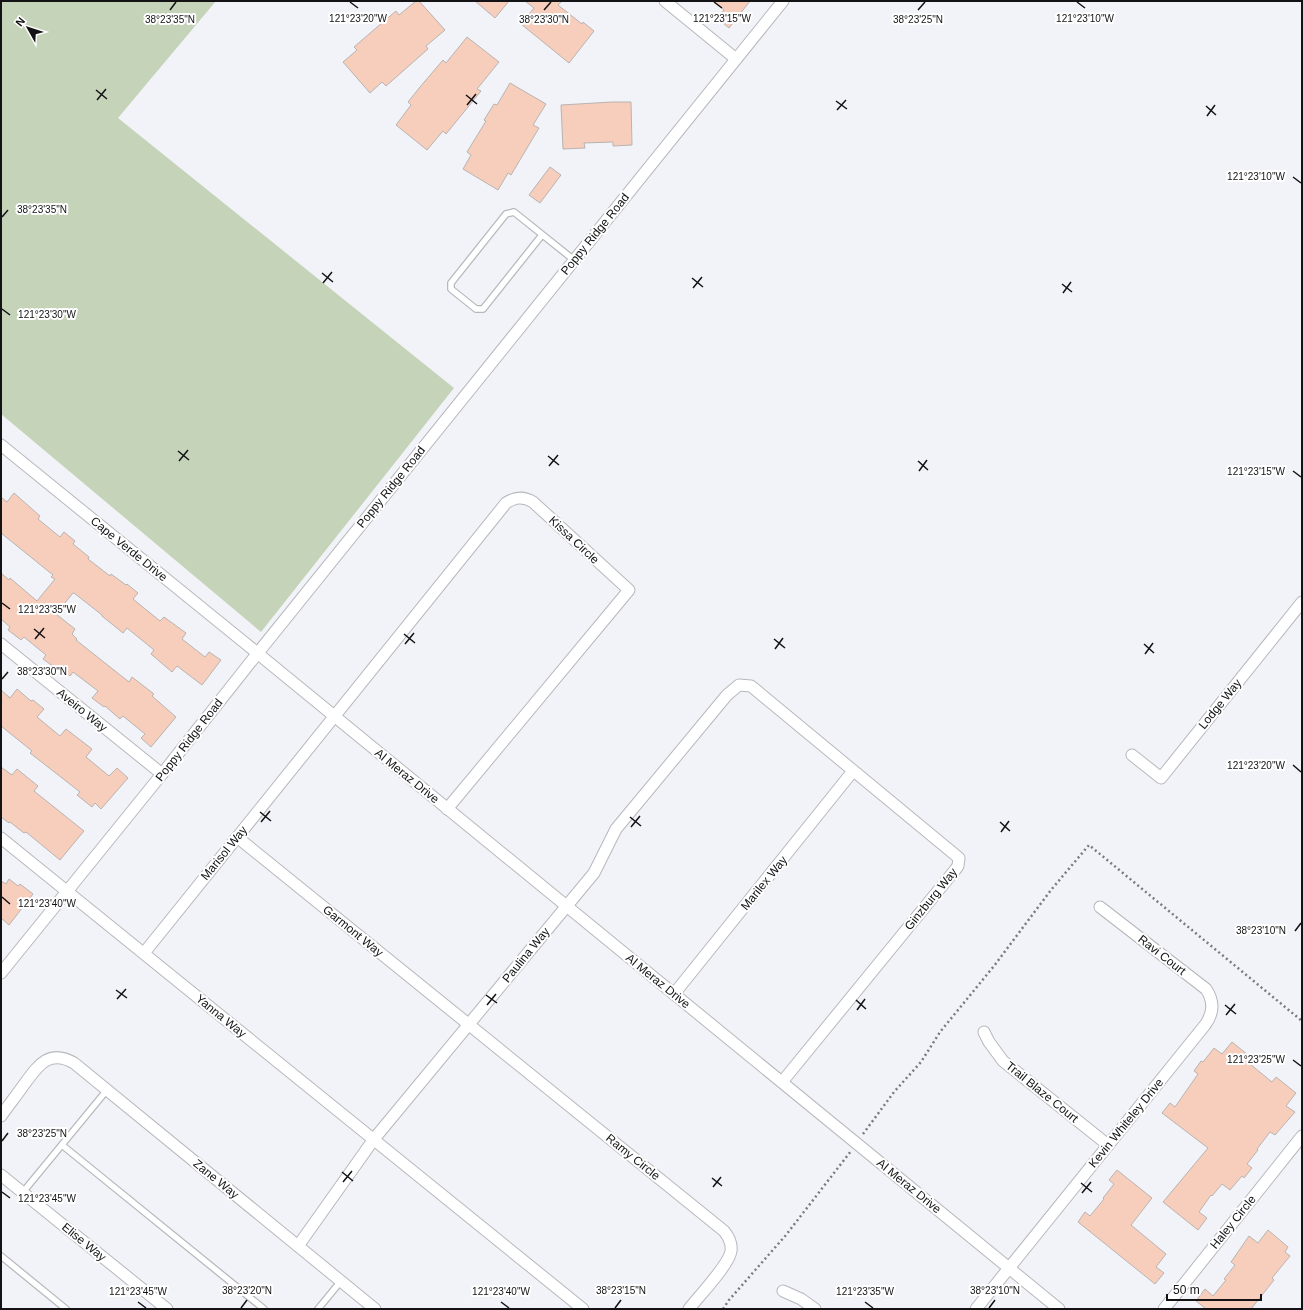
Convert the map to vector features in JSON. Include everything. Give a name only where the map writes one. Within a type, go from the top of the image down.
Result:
[{"type":"street","points":[[665,1],[736,59]]},
{"type":"street","name":"Poppy Ridge Road","points":[[1,973],[68,892],[257,654],[783,1]]},
{"type":"street","name":"Cape Verde Drive","points":[[1,445],[257,654]]},
{"type":"street","name":"Kissa Circle","points":[[334,716],[506,503],[522,497],[533,502],[629,590],[447,809]]},
{"type":"street","name":"Lodge Way","points":[[1132,755],[1161,778],[1302,602]]},
{"type":"street","name":"Aveiro Way","points":[[1,644],[162,774]]},
{"type":"street","name":"Al Meraz Drive","points":[[257,654],[1059,1309]]},
{"type":"street","name":"Ginzburg Way","points":[[739,685],[751,686],[959,858],[958,866],[782,1082]]},
{"type":"street","name":"Paulina Way","points":[[298,1246],[374,1140],[594,873],[616,829],[727,695],[739,685]]},
{"type":"street","name":"Marisol Way","points":[[144,953],[334,716]]},
{"type":"street","name":"Marilex Way","points":[[674,994],[853,771]]},
{"type":"street","name":"Garmont Way","points":[[237,837],[469,1025]]},
{"type":"street","name":"Yanna Way","points":[[1,838],[374,1140]]},
{"type":"street","name":"Ravi Court","points":[[1100,907],[1206,990],[1212,1000],[1212,1011]]},
{"type":"street","name":"Kevin Whiteley Drive","points":[[976,1309],[1209,1021],[1212,1011]]},
{"type":"street","name":"Ramy Circle","points":[[469,1025],[718,1226],[728,1236],[731,1246],[728,1261],[689,1309]]},
{"type":"street","name":"Trail Blaze Court","points":[[984,1032],[995,1052],[1003,1061],[1108,1145]]},
{"type":"street","name":"Zane Way","points":[[1,1116],[38,1066],[48,1059],[68,1059],[375,1309]]},
{"type":"street","name":"Haley Circle","points":[[1164,1309],[1302,1136]]},
{"type":"street","points":[[374,1140],[583,1309]]},
{"type":"street","name":"Elise Way","points":[[1,1174],[166,1309]]},
{"type":"street","points":[[783,1291],[801,1299],[814,1309]]},
{"type":"lane","points":[[542,235],[483,309],[476,309],[451,289],[451,283],[506,214],[514,212],[574,260]]},
{"type":"lane","points":[[23,1192],[107,1090]]},
{"type":"lane","points":[[62,1145],[264,1309]]},
{"type":"lane","points":[[1,1256],[66,1309]]},
{"type":"lane","points":[[318,1309],[341,1281]]},
{"type":"path","points":[[723,1309],[728,1300],[786,1235],[857,1144],[894,1092],[921,1062],[940,1032],[994,966],[1051,890],[1089,845],[1302,1021]]},
{"type":"green space","points":[[1,1],[216,1],[118,118],[454,388],[261,632],[1,414]]},
{"type":"building","points":[[416,1],[419,1],[445,30],[426,46],[428,49],[386,86],[382,82],[370,93],[343,62],[357,50],[354,47],[396,11],[399,15]]},
{"type":"building","points":[[475,1],[509,1],[495,18]]},
{"type":"building","points":[[525,1],[562,1],[558,5],[582,24],[583,22],[594,31],[569,63],[521,24],[534,8]]},
{"type":"building","points":[[713,1],[750,1],[729,28],[717,18],[724,10]]},
{"type":"building","points":[[467,37],[499,62],[477,89],[481,91],[446,134],[443,131],[427,150],[396,125],[411,105],[408,102],[420,87],[443,60],[446,63]]},
{"type":"building","points":[[510,83],[546,104],[533,125],[539,128],[511,175],[508,173],[498,190],[463,169],[471,155],[467,152],[486,121],[484,120],[494,104],[497,105]]},
{"type":"building","points":[[631,102],[632,145],[613,146],[613,142],[584,143],[585,148],[563,149],[561,105]]},
{"type":"building","points":[[550,167],[561,175],[540,203],[529,195]]},
{"type":"building","points":[[14,493],[40,516],[38,519],[60,537],[64,532],[75,541],[73,544],[89,557],[88,559],[110,576],[111,574],[138,593],[133,599],[160,621],[164,617],[186,633],[182,639],[205,657],[209,652],[221,660],[202,685],[177,666],[172,672],[151,654],[154,650],[127,628],[123,633],[74,593],[56,614],[75,629],[72,634],[77,639],[76,640],[129,682],[132,677],[154,694],[152,696],[176,717],[151,747],[141,738],[145,734],[123,716],[120,719],[105,706],[104,707],[92,698],[98,691],[73,672],[70,676],[56,665],[54,667],[43,659],[46,655],[24,637],[21,640],[8,630],[10,627],[1,619],[1,573],[9,580],[10,578],[37,601],[55,579],[51,577],[53,575],[1,533],[1,497],[7,502]]},
{"type":"building","points":[[17,689],[31,701],[33,700],[44,709],[37,717],[60,736],[66,729],[92,749],[86,757],[109,776],[117,768],[128,778],[101,809],[95,803],[92,807],[77,795],[80,792],[30,753],[32,751],[1,726],[1,690],[10,698]]},
{"type":"building","points":[[1,767],[12,775],[17,769],[38,786],[34,791],[84,831],[60,860],[26,832],[24,833],[1,817]]},
{"type":"building","points":[[9,879],[18,886],[20,884],[33,894],[9,925],[1,918],[1,881],[6,884]]},
{"type":"building","points":[[1232,1042],[1253,1059],[1250,1064],[1272,1082],[1276,1077],[1296,1093],[1286,1106],[1295,1112],[1275,1135],[1270,1132],[1247,1164],[1252,1168],[1244,1178],[1242,1176],[1230,1190],[1222,1184],[1212,1196],[1211,1195],[1199,1212],[1207,1218],[1198,1230],[1163,1202],[1208,1148],[1162,1113],[1170,1103],[1175,1107],[1198,1074],[1194,1071],[1201,1061],[1203,1062],[1214,1048],[1222,1054]]},
{"type":"building","points":[[1117,1170],[1152,1198],[1131,1225],[1166,1254],[1156,1267],[1164,1273],[1155,1284],[1078,1222],[1085,1212],[1090,1216],[1104,1199],[1103,1198],[1114,1184],[1109,1180]]},
{"type":"building","points":[[1268,1230],[1288,1247],[1285,1252],[1290,1256],[1272,1278],[1274,1280],[1251,1309],[1206,1309],[1196,1301],[1205,1289],[1213,1296],[1226,1280],[1224,1279],[1235,1265],[1231,1262],[1249,1236],[1258,1243]]}]
